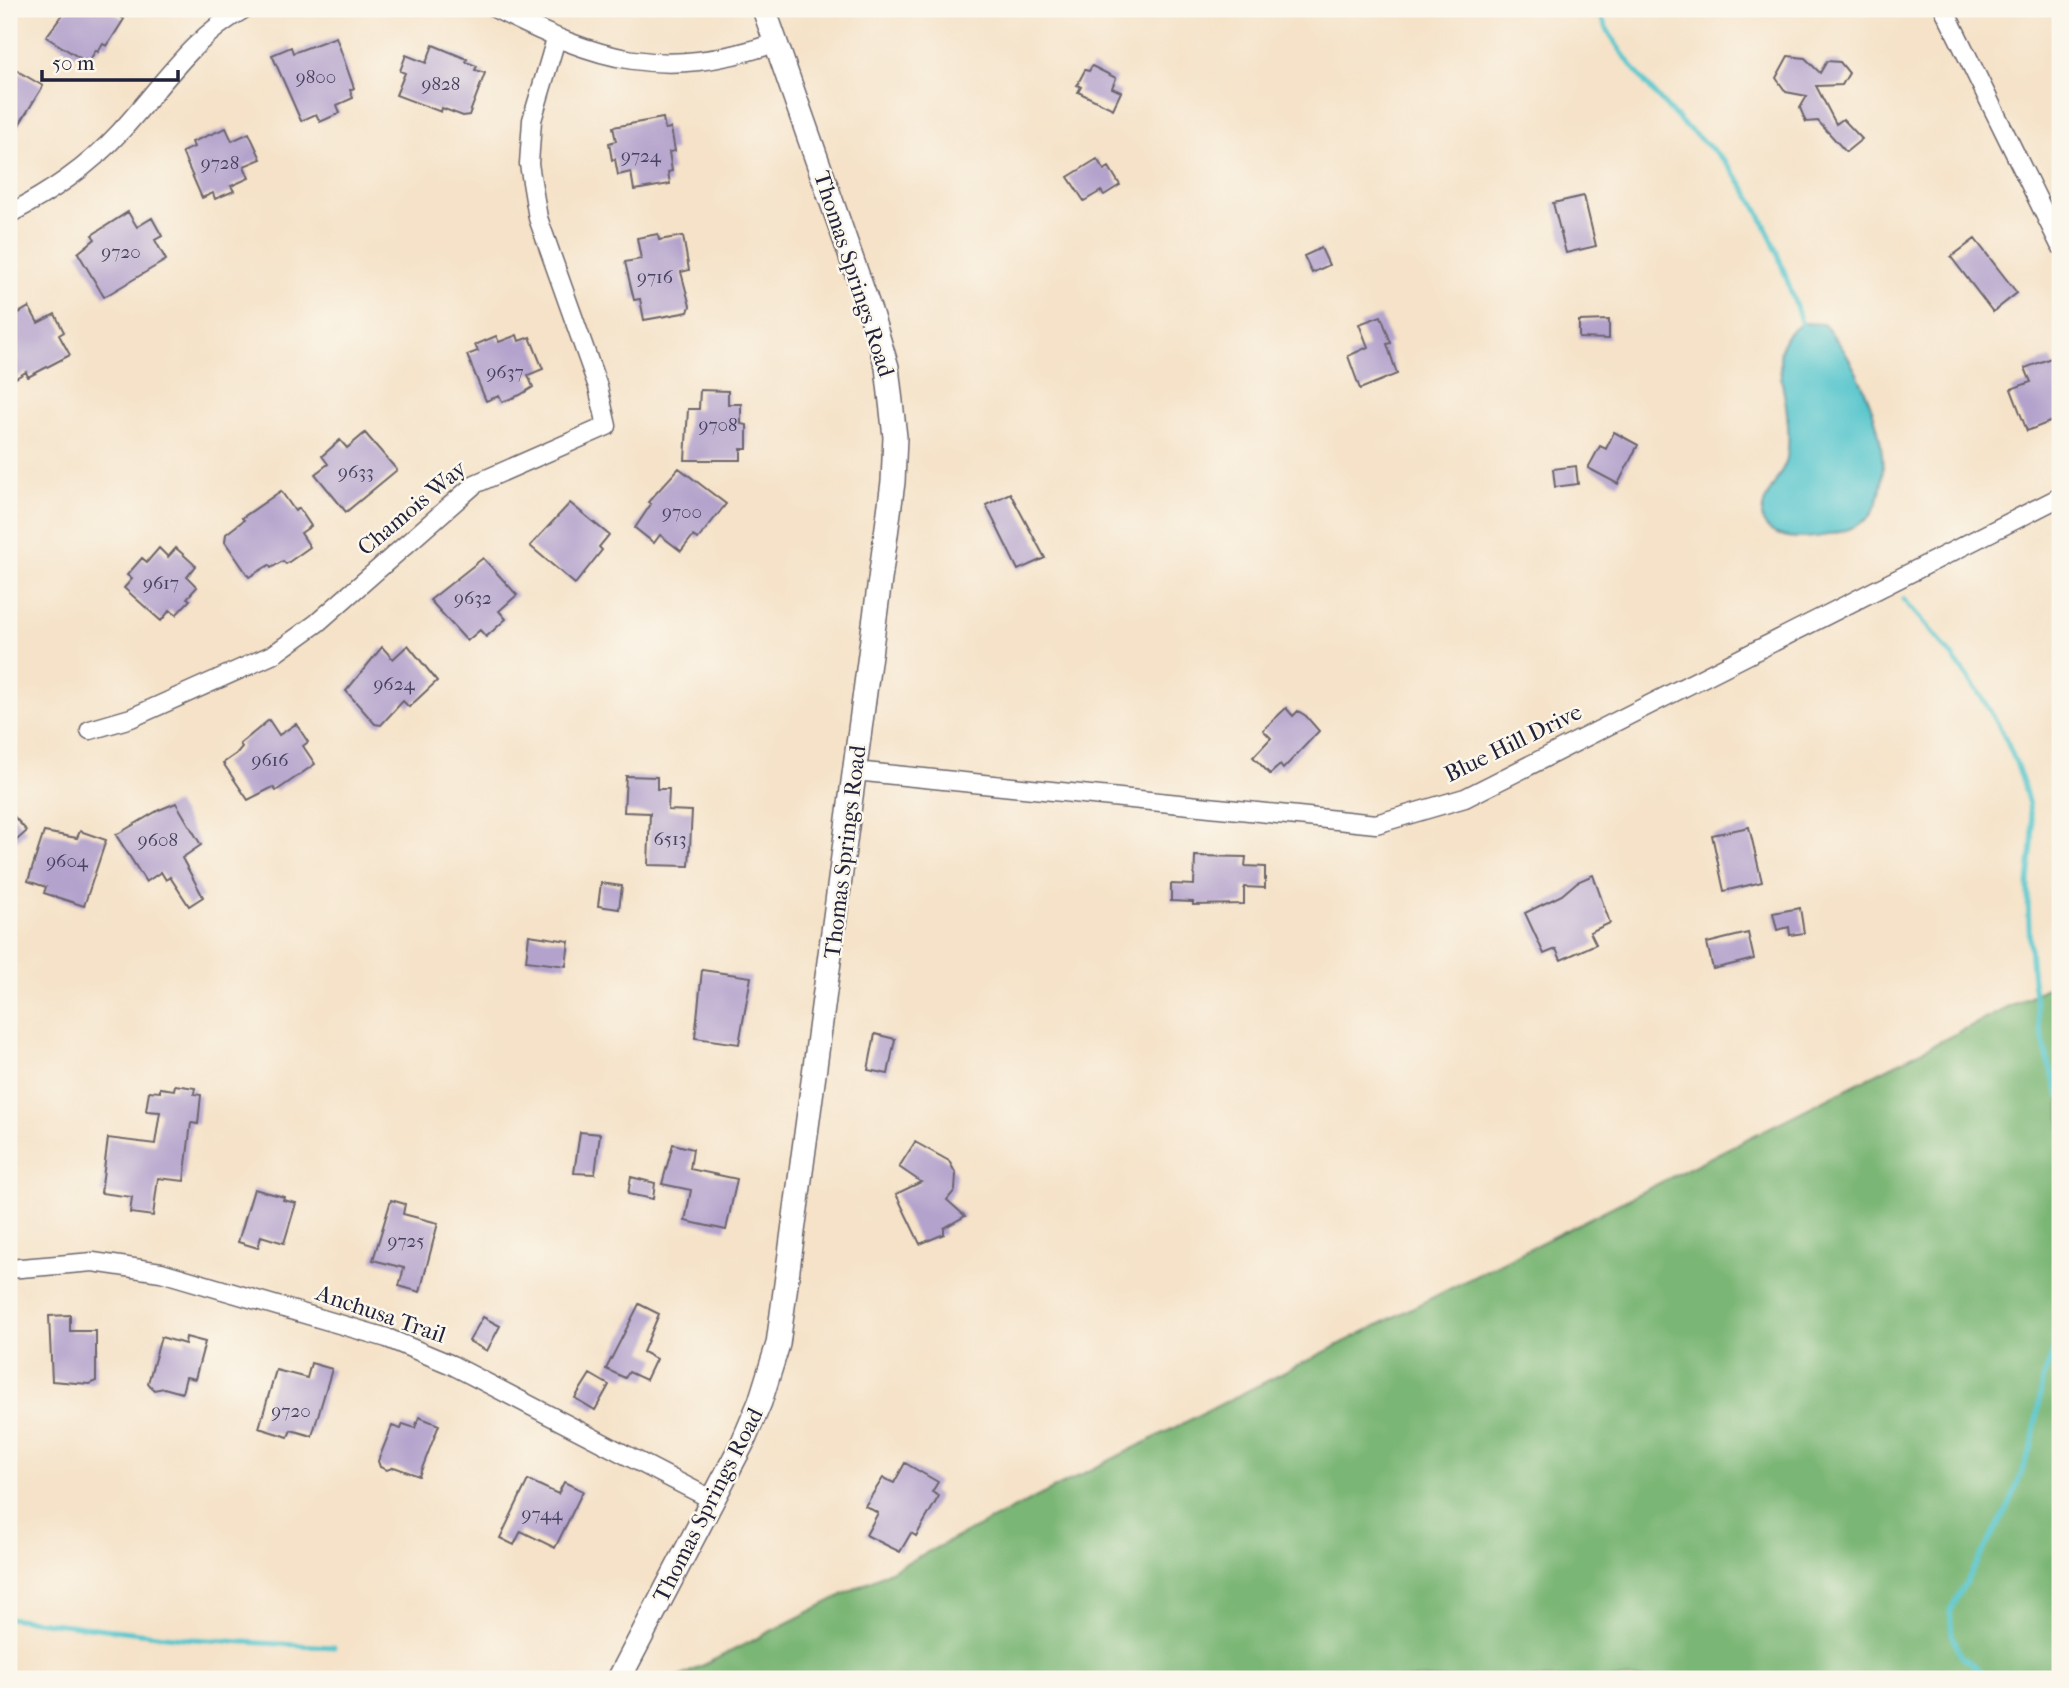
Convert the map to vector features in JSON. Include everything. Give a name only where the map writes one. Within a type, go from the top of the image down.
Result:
[{"type":"street","points":[[9,214],[62,185],[83,169],[121,131],[198,42],[244,9]]},
{"type":"street","points":[[496,9],[555,39],[594,53],[646,62],[712,59],[775,43]]},
{"type":"street","name":"Thomas Springs Road","points":[[619,1679],[743,1442],[760,1402],[778,1344],[790,1270],[893,482],[893,399],[876,328],[764,9]]},
{"type":"street","points":[[1944,9],[2060,245]]},
{"type":"street","name":"Chamois Way","points":[[90,730],[142,713],[274,654],[317,623],[475,484],[607,426],[598,387],[538,218],[529,164],[532,120],[555,39]]},
{"type":"street","name":"Blue Hill Drive","points":[[855,771],[1376,824],[1465,798],[2060,497]]},
{"type":"street","name":"Anchusa Trail","points":[[9,1269],[93,1262],[161,1272],[387,1338],[452,1365],[711,1499]]},
{"type":"green space","points":[[2060,981],[2060,1679],[676,1679]]},
{"type":"water","points":[[1805,323],[1823,324],[1851,362],[1873,414],[1883,467],[1880,492],[1872,513],[1864,521],[1835,533],[1799,538],[1783,536],[1770,530],[1763,521],[1762,513],[1767,497],[1785,465],[1788,451],[1789,438],[1780,369],[1782,346],[1794,329]]},
{"type":"building","points":[[67,9],[107,9],[124,19],[107,46],[103,44],[98,52],[96,50],[88,63],[46,37]]},
{"type":"building","points":[[336,37],[354,88],[350,90],[353,98],[337,105],[340,113],[320,122],[316,114],[301,121],[272,55],[291,47],[293,53]]},
{"type":"building","points":[[433,45],[467,59],[466,62],[477,66],[475,70],[485,73],[469,115],[463,116],[442,108],[441,112],[396,95],[405,73],[400,71],[406,55],[426,63]]},
{"type":"building","points":[[1788,56],[1805,58],[1820,73],[1827,61],[1840,62],[1849,73],[1842,85],[1816,86],[1836,124],[1843,119],[1862,139],[1846,152],[1818,121],[1806,122],[1800,108],[1807,96],[1786,92],[1776,78]]},
{"type":"building","points":[[9,66],[43,86],[9,141]]},
{"type":"building","points":[[1092,66],[1116,78],[1112,88],[1121,92],[1113,109],[1078,92],[1081,87],[1077,85],[1085,70],[1089,71]]},
{"type":"building","points":[[663,118],[665,129],[671,128],[675,151],[669,152],[672,171],[668,172],[670,184],[634,190],[631,172],[618,175],[615,159],[612,160],[609,143],[616,141],[613,127]]},
{"type":"building","points":[[226,128],[232,141],[249,133],[261,159],[244,166],[249,178],[231,186],[234,191],[215,199],[213,193],[202,198],[182,152],[194,147],[192,142]]},
{"type":"building","points":[[1097,159],[1104,170],[1109,167],[1120,185],[1104,195],[1101,191],[1084,201],[1068,177]]},
{"type":"building","points":[[1584,196],[1596,246],[1566,253],[1553,203]]},
{"type":"building","points":[[128,212],[137,227],[152,218],[162,236],[155,240],[166,260],[104,297],[78,253],[95,239],[92,235]]},
{"type":"building","points":[[658,234],[659,240],[683,236],[689,270],[681,272],[690,306],[688,312],[644,320],[640,299],[634,300],[625,262],[641,259],[637,238]]},
{"type":"building","points":[[1975,239],[2017,293],[1993,312],[1951,257]]},
{"type":"building","points":[[1321,248],[1329,265],[1312,273],[1304,256]]},
{"type":"building","points":[[29,307],[38,323],[55,314],[64,332],[59,335],[70,355],[28,377],[26,372],[9,382],[9,319]]},
{"type":"building","points":[[1381,316],[1391,343],[1387,344],[1397,374],[1360,389],[1348,356],[1368,347],[1359,324]]},
{"type":"building","points":[[1609,320],[1609,339],[1579,338],[1579,321]]},
{"type":"building","points":[[517,335],[519,341],[530,337],[543,369],[528,375],[533,387],[520,395],[502,402],[499,396],[486,401],[467,355],[478,351],[475,345],[496,336],[499,342]]},
{"type":"building","points":[[2051,358],[2056,372],[2060,370],[2060,418],[2027,431],[2011,389],[2031,382],[2025,368]]},
{"type":"building","points":[[700,390],[728,391],[728,404],[741,404],[741,424],[747,425],[747,449],[741,449],[741,460],[685,460],[688,409],[699,409]]},
{"type":"building","points":[[1614,432],[1638,445],[1618,484],[1588,468],[1600,446],[1606,449]]},
{"type":"building","points":[[365,433],[397,470],[346,512],[315,474],[328,464],[322,456],[340,440],[347,448]]},
{"type":"building","points":[[1576,466],[1578,484],[1555,487],[1553,469]]},
{"type":"building","points":[[679,468],[726,504],[698,539],[693,536],[681,551],[660,535],[654,543],[635,528],[651,504],[648,502]]},
{"type":"building","points":[[281,491],[295,511],[299,508],[311,526],[301,533],[310,547],[286,564],[283,561],[271,568],[269,565],[249,577],[225,542],[226,534],[244,520],[242,518]]},
{"type":"building","points":[[1010,493],[1045,558],[1018,570],[986,505]]},
{"type":"building","points":[[570,503],[609,535],[599,547],[602,550],[575,584],[530,546]]},
{"type":"building","points":[[159,548],[168,557],[176,548],[196,566],[187,577],[197,587],[187,598],[190,600],[176,615],[170,610],[161,621],[124,588],[132,579],[127,575],[142,558],[147,562]]},
{"type":"building","points":[[483,558],[517,595],[499,611],[506,619],[486,637],[480,630],[467,641],[430,600]]},
{"type":"building","points":[[408,645],[437,681],[409,707],[403,701],[381,725],[375,724],[346,691],[382,647],[393,659]]},
{"type":"building","points":[[1286,708],[1293,716],[1298,711],[1306,716],[1319,731],[1283,769],[1280,765],[1270,774],[1253,757],[1271,738],[1263,730]]},
{"type":"building","points":[[269,720],[279,735],[296,724],[308,742],[303,746],[315,764],[276,791],[273,787],[248,800],[223,763],[236,754],[242,747],[240,744]]},
{"type":"building","points":[[626,776],[657,777],[657,789],[669,789],[668,810],[692,811],[689,866],[648,865],[650,813],[624,812]]},
{"type":"building","points":[[176,803],[201,845],[182,858],[203,897],[189,906],[170,877],[166,880],[161,872],[146,882],[116,835]]},
{"type":"building","points":[[9,811],[27,831],[9,847]]},
{"type":"building","points":[[1749,827],[1762,882],[1724,891],[1712,835]]},
{"type":"building","points":[[80,831],[106,840],[84,906],[44,893],[46,887],[28,881],[44,832],[77,838]]},
{"type":"building","points":[[1195,856],[1246,857],[1245,866],[1265,867],[1265,888],[1244,887],[1244,904],[1193,905],[1193,902],[1171,901],[1171,884],[1194,885]]},
{"type":"building","points":[[1593,875],[1610,923],[1590,932],[1596,944],[1561,960],[1556,949],[1544,954],[1525,913],[1562,895],[1577,882]]},
{"type":"building","points":[[601,883],[622,886],[619,909],[598,906]]},
{"type":"building","points":[[1800,908],[1804,933],[1790,935],[1789,927],[1777,930],[1773,913]]},
{"type":"building","points":[[1748,933],[1754,959],[1713,969],[1707,943]]},
{"type":"building","points":[[529,935],[569,941],[566,966],[526,961]]},
{"type":"building","points":[[702,970],[751,977],[739,1044],[695,1038]]},
{"type":"building","points":[[875,1034],[895,1039],[888,1074],[868,1070]]},
{"type":"building","points":[[175,1085],[195,1088],[194,1094],[201,1095],[198,1124],[191,1123],[184,1181],[158,1178],[153,1216],[130,1213],[132,1197],[101,1193],[108,1138],[155,1144],[160,1112],[146,1111],[149,1091],[160,1092],[160,1088],[174,1090]]},
{"type":"building","points":[[580,1132],[600,1134],[595,1174],[574,1173]]},
{"type":"building","points":[[915,1142],[949,1161],[956,1174],[955,1190],[947,1200],[965,1216],[944,1228],[944,1234],[920,1244],[896,1194],[921,1182],[899,1167]]},
{"type":"building","points":[[673,1144],[693,1149],[690,1169],[737,1179],[726,1230],[685,1221],[691,1190],[662,1184]]},
{"type":"building","points":[[631,1177],[655,1183],[653,1199],[628,1194]]},
{"type":"building","points":[[254,1189],[296,1203],[284,1243],[261,1236],[258,1248],[238,1242]]},
{"type":"building","points":[[391,1200],[405,1204],[403,1214],[438,1223],[420,1292],[399,1286],[404,1268],[373,1260]]},
{"type":"building","points":[[639,1304],[659,1314],[643,1352],[656,1359],[646,1380],[629,1372],[625,1378],[606,1369]]},
{"type":"building","points":[[70,1315],[70,1331],[96,1331],[96,1381],[89,1384],[52,1381],[49,1316]]},
{"type":"building","points":[[483,1317],[500,1326],[487,1351],[469,1341]]},
{"type":"building","points":[[161,1337],[185,1344],[186,1337],[205,1342],[195,1379],[186,1377],[182,1393],[164,1388],[154,1390],[148,1383]]},
{"type":"building","points":[[311,1363],[332,1369],[312,1436],[291,1430],[288,1437],[259,1428],[276,1370],[307,1378]]},
{"type":"building","points":[[590,1374],[609,1385],[595,1410],[575,1398]]},
{"type":"building","points":[[419,1417],[439,1425],[419,1476],[394,1467],[387,1470],[380,1467],[378,1461],[392,1426],[401,1429],[403,1424],[415,1428]]},
{"type":"building","points":[[905,1463],[938,1482],[932,1492],[939,1496],[916,1536],[911,1533],[900,1552],[866,1535],[878,1513],[865,1506],[883,1478],[894,1483]]},
{"type":"building","points":[[528,1480],[558,1494],[564,1482],[583,1491],[555,1548],[521,1531],[514,1545],[500,1538]]},
{"type":"waterway","points":[[1598,9],[1623,54],[1647,85],[1683,124],[1721,158],[1753,201],[1773,243],[1804,331]]},
{"type":"waterway","points":[[1903,599],[1946,649],[1985,702],[2015,760],[2025,791],[2033,831],[2028,883],[2032,970],[2039,1022],[2060,1097]]},
{"type":"waterway","points":[[1992,1679],[1961,1656],[1952,1634],[1950,1610],[2010,1504],[2032,1445],[2043,1378],[2060,1333]]},
{"type":"waterway","points":[[9,1618],[192,1639],[334,1647]]}]
